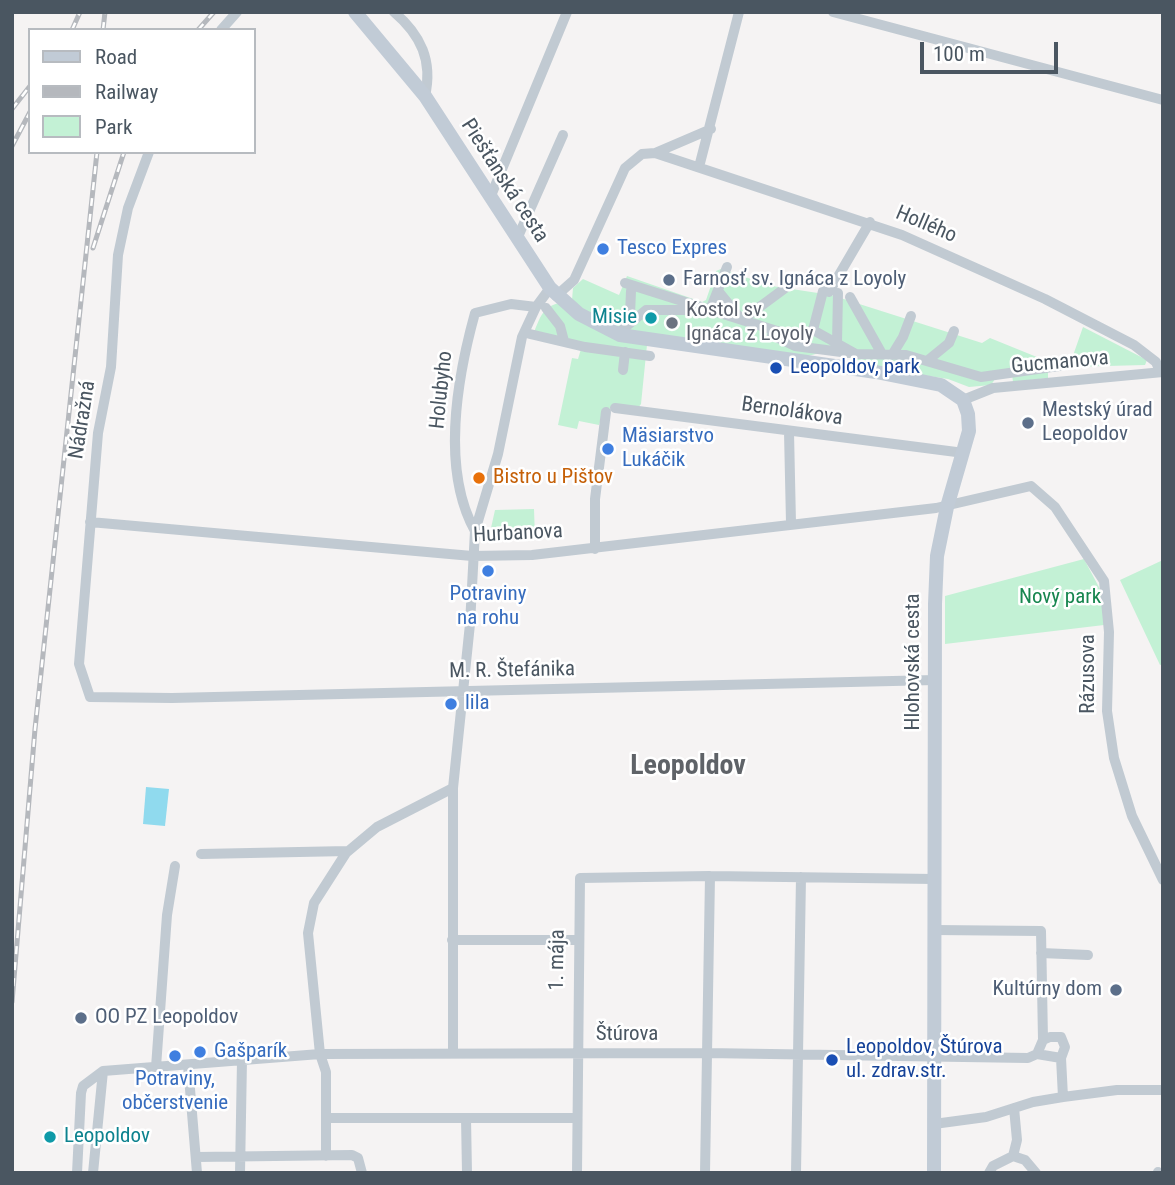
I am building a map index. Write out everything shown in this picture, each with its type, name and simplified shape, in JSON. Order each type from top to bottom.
[{"type":"street","points":[[223,28],[237,12]]},
{"type":"street","name":"Piešťanská cesta","points":[[355,12],[425,96],[553,292],[579,314],[620,335],[876,372],[941,385],[963,400]]},
{"type":"street","points":[[394,12],[415,33],[425,53],[429,68],[425,96]]},
{"type":"street","points":[[490,198],[567,12]]},
{"type":"street","points":[[699,167],[711,129],[739,12]]},
{"type":"street","points":[[833,12],[1163,100]]},
{"type":"street","points":[[453,1053],[453,788],[472,556],[475,531],[498,454],[513,370],[541,307],[553,292],[574,280],[625,168],[642,155],[655,153],[711,129]]},
{"type":"street","points":[[517,239],[563,135]]},
{"type":"street","name":"Hollého","points":[[655,153],[870,222],[1000,278],[1134,345],[1156,362],[1161,372]]},
{"type":"street","name":"Nádražná","points":[[90,697],[79,664],[98,433],[111,366],[118,255],[128,208],[148,154]]},
{"type":"street","points":[[795,346],[813,330],[830,292],[870,222]]},
{"type":"street","points":[[710,310],[727,267]]},
{"type":"street","points":[[646,310],[625,283],[742,320],[795,346],[927,361],[981,376],[1059,366]]},
{"type":"street","points":[[742,320],[788,286]]},
{"type":"street","points":[[718,290],[742,320]]},
{"type":"street","points":[[631,291],[631,315],[622,330],[646,310],[710,310]]},
{"type":"street","points":[[821,349],[834,342],[838,329],[830,292]]},
{"type":"street","points":[[850,297],[887,355]]},
{"type":"street","name":"Holubyho","points":[[475,531],[462,508],[455,424],[461,364],[475,313],[510,304],[541,307]]},
{"type":"street","points":[[541,307],[560,326],[564,341]]},
{"type":"street","points":[[887,355],[903,337],[911,316]]},
{"type":"street","points":[[813,330],[856,354]]},
{"type":"street","points":[[927,361],[949,343],[954,331]]},
{"type":"street","points":[[530,334],[585,347],[650,356]]},
{"type":"street","points":[[618,339],[623,370]]},
{"type":"street","name":"Gucmanova","points":[[963,400],[993,388],[1161,372]]},
{"type":"street","name":"Hlohovská cesta","points":[[934,1173],[937,556],[947,507],[969,431],[968,414],[963,400]]},
{"type":"street","name":"Bernolákova","points":[[595,548],[595,499],[611,410],[964,453]]},
{"type":"street","points":[[789,432],[791,523]]},
{"type":"street","name":"Rázusova","points":[[947,507],[1031,485],[1055,508],[1104,581],[1109,632],[1107,711],[1114,758],[1132,816],[1163,880]]},
{"type":"street","name":"Hurbanova","points":[[90,522],[472,556],[532,555],[947,507]]},
{"type":"street","name":"M. R. Štefánika","points":[[90,697],[935,680]]},
{"type":"street","points":[[326,1156],[326,1072],[320,1054],[308,933],[314,903],[348,851],[387,819],[453,788]]},
{"type":"street","points":[[201,854],[348,851]]},
{"type":"street","points":[[156,1066],[167,915],[175,866]]},
{"type":"street","points":[[705,1173],[710,876]]},
{"type":"street","name":"1. mája","points":[[577,1173],[577,940],[580,878],[710,876],[934,880]]},
{"type":"street","points":[[796,1173],[801,877]]},
{"type":"street","points":[[935,930],[1041,931],[1042,1040],[1037,1054]]},
{"type":"street","points":[[452,940],[577,940]]},
{"type":"street","points":[[1041,953],[1088,955]]},
{"type":"street","points":[[1042,1040],[1061,1037],[1065,1047],[1061,1058],[1063,1097]]},
{"type":"street","name":"Štúrova","points":[[103,1070],[188,1066],[320,1054],[706,1053],[934,1057]]},
{"type":"street","points":[[934,1057],[1028,1058],[1037,1054],[1061,1058]]},
{"type":"street","points":[[240,1173],[242,1060]]},
{"type":"street","points":[[188,1066],[198,1173]]},
{"type":"street","points":[[78,1173],[81,1093],[83,1086],[103,1070]]},
{"type":"street","points":[[93,1173],[103,1070]]},
{"type":"street","points":[[934,1124],[986,1118],[1014,1108],[1063,1097],[1117,1090],[1163,1090]]},
{"type":"street","points":[[1013,1156],[1017,1140],[1014,1108]]},
{"type":"street","points":[[326,1118],[577,1118]]},
{"type":"street","points":[[466,1118],[467,1173]]},
{"type":"street","points":[[989,1173],[993,1166],[1013,1156],[1025,1160],[1036,1173]]},
{"type":"street","points":[[197,1157],[358,1158],[362,1173]]},
{"type":"green space","points":[[721,269],[772,286],[831,295],[982,343],[990,338],[1059,366],[1048,368],[1048,378],[1013,382],[1012,374],[997,376],[991,385],[969,387],[948,379],[877,368],[852,358],[819,353],[805,357],[648,335],[641,404],[638,408],[613,407],[605,413],[599,425],[579,421],[577,429],[558,425],[572,358],[578,359],[581,349],[532,338],[538,321],[549,307],[572,300],[573,288],[583,279],[619,295],[627,276],[702,302],[706,300],[716,271]]},
{"type":"green space","points":[[1083,327],[1147,360],[1145,365],[1069,367]]},
{"type":"green space","points":[[534,509],[535,538],[489,537],[495,510]]},
{"type":"green space","name":"Nový park","points":[[1084,559],[1101,591],[1104,625],[945,644],[945,596]]},
{"type":"green space","points":[[1163,560],[1163,664],[1160,665],[1120,580]]},
{"type":"water","points":[[146,787],[169,789],[165,826],[143,824]]},
{"type":"railway","points":[[73,28],[80,12]]},
{"type":"railway","points":[[103,28],[105,12]]},
{"type":"railway","points":[[200,28],[214,12]]},
{"type":"railway","points":[[12,109],[28,89]]},
{"type":"railway","points":[[12,146],[28,116]]},
{"type":"railway","points":[[12,1002],[35,729],[97,154]]},
{"type":"railway","points":[[93,248],[123,154]]},
{"type":"place","name":"Tesco Expres","points":[[603,249]]},
{"type":"place","name":"Farnosť sv. Ignáca z Loyoly","points":[[669,280]]},
{"type":"place","name":"Misie","points":[[651,318]]},
{"type":"place","name":"Kostol sv. Ignáca z Loyoly","points":[[672,323]]},
{"type":"place","name":"Leopoldov, park","points":[[776,368]]},
{"type":"place","name":"Mestský úrad Leopoldov","points":[[1028,423]]},
{"type":"place","name":"Mäsiarstvo Lukáčik","points":[[608,449]]},
{"type":"place","name":"Bistro u Pištov","points":[[479,478]]},
{"type":"place","name":"Potraviny na rohu","points":[[488,571]]},
{"type":"place","name":"lila","points":[[451,704]]},
{"type":"place","name":"Kultúrny dom","points":[[1116,990]]},
{"type":"place","name":"OO PZ Leopoldov","points":[[81,1018]]},
{"type":"place","name":"Gašparík","points":[[200,1052]]},
{"type":"place","name":"Potraviny, občerstvenie","points":[[175,1056]]},
{"type":"place","name":"Leopoldov, Štúrova ul. zdrav.str.","points":[[832,1060]]},
{"type":"place","name":"Leopoldov","points":[[50,1137]]},
{"type":"district","name":"Leopoldov","points":[[688,767]]}]
